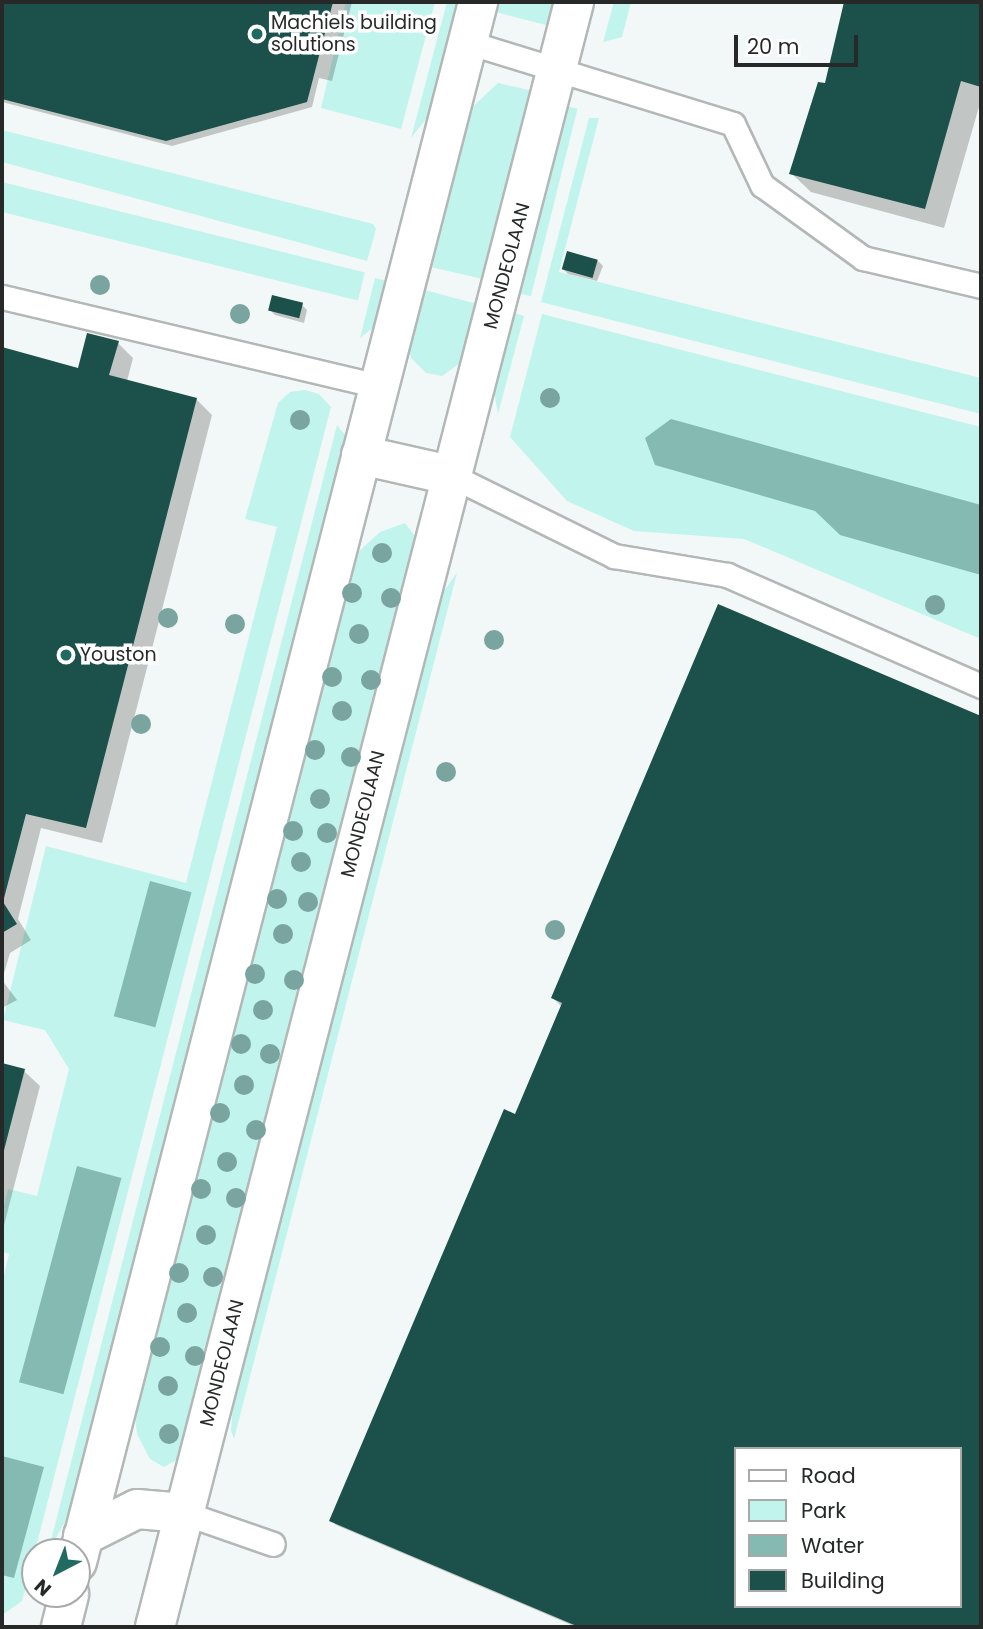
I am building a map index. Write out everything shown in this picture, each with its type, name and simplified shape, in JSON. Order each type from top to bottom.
[{"type":"street","points":[[83,1538],[478,2]]},
{"type":"street","name":"MONDEOLAAN","points":[[153,1626],[574,2]]},
{"type":"street","points":[[361,455],[450,475]]},
{"type":"street","points":[[91,1541],[137,1509],[184,1513]]},
{"type":"street","points":[[61,1627],[66,1608]]},
{"type":"lane","points":[[467,42],[733,124],[762,185],[863,258],[981,285]]},
{"type":"lane","points":[[2,297],[379,386]]},
{"type":"lane","points":[[450,475],[614,556],[727,575],[981,686]]},
{"type":"lane","points":[[184,1513],[273,1544]]},
{"type":"green space","points":[[346,2],[435,2],[401,129],[321,108]]},
{"type":"green space","points":[[447,2],[462,2],[430,114],[411,138]]},
{"type":"green space","points":[[494,2],[556,2],[550,26],[492,11]]},
{"type":"green space","points":[[614,2],[631,2],[622,37],[603,42]]},
{"type":"green space","points":[[498,83],[533,91],[483,279],[426,266],[467,112]]},
{"type":"green space","points":[[562,105],[578,109],[531,296],[515,292]]},
{"type":"green space","points":[[589,118],[599,118],[559,272],[981,378],[981,414],[541,302]]},
{"type":"green space","points":[[2,130],[373,224],[376,229],[367,261],[2,162]]},
{"type":"green space","points":[[2,182],[365,272],[358,301],[2,212]]},
{"type":"green space","points":[[375,278],[392,282],[378,324],[360,338]]},
{"type":"green space","points":[[421,289],[481,305],[463,361],[442,376],[426,373],[411,358],[406,339]]},
{"type":"green space","points":[[508,311],[524,316],[498,414],[494,391],[495,366]]},
{"type":"green space","points":[[542,314],[981,427],[981,639],[744,539],[634,531],[567,501],[510,437]]},
{"type":"green space","points":[[305,390],[319,394],[331,407],[38,1538],[21,1538],[21,1602],[5,1613],[2,1612],[2,1284],[9,1254],[2,1252],[2,1215],[8,1189],[37,1196],[69,1069],[45,1030],[3,1020],[46,846],[186,883],[277,527],[245,519],[278,403],[290,392]]},
{"type":"green space","points":[[337,425],[349,440],[74,1506],[56,1538],[52,1538]]},
{"type":"green space","points":[[405,523],[417,539],[182,1457],[164,1467],[150,1459],[137,1434],[134,1404],[340,593],[356,554],[380,532]]},
{"type":"green space","points":[[457,573],[234,1439],[231,1430],[236,1369],[427,627],[441,595]]},
{"type":"water","points":[[671,419],[981,505],[981,575],[840,535],[815,511],[655,465],[645,438]]},
{"type":"water","points":[[150,881],[192,892],[155,1027],[114,1016]]},
{"type":"water","points":[[77,1166],[121,1178],[63,1394],[19,1382]]},
{"type":"water","points":[[2,1456],[44,1467],[25,1538],[21,1538],[21,1552],[14,1578],[2,1575]]},
{"type":"building","points":[[2,2],[333,2],[307,102],[166,141],[2,99]]},
{"type":"building","points":[[844,2],[981,2],[981,87],[961,81],[925,209],[789,174],[818,82],[825,83]]},
{"type":"building","points":[[567,251],[598,260],[593,278],[562,269]]},
{"type":"building","points":[[272,295],[303,303],[299,318],[268,311]]},
{"type":"building","name":"Youston","points":[[87,333],[119,341],[109,375],[197,398],[86,828],[26,814],[3,902],[17,924],[2,933],[2,347],[78,368]]},
{"type":"building","points":[[718,604],[981,716],[981,1627],[579,1627],[329,1521],[504,1109],[515,1114],[562,1003],[551,998]]},
{"type":"building","points":[[2,1063],[25,1069],[3,1154],[2,1154]]},
{"type":"place","name":"Machiels building solutions","points":[[257,34]]},
{"type":"place","name":"Youston","points":[[66,655]]}]
